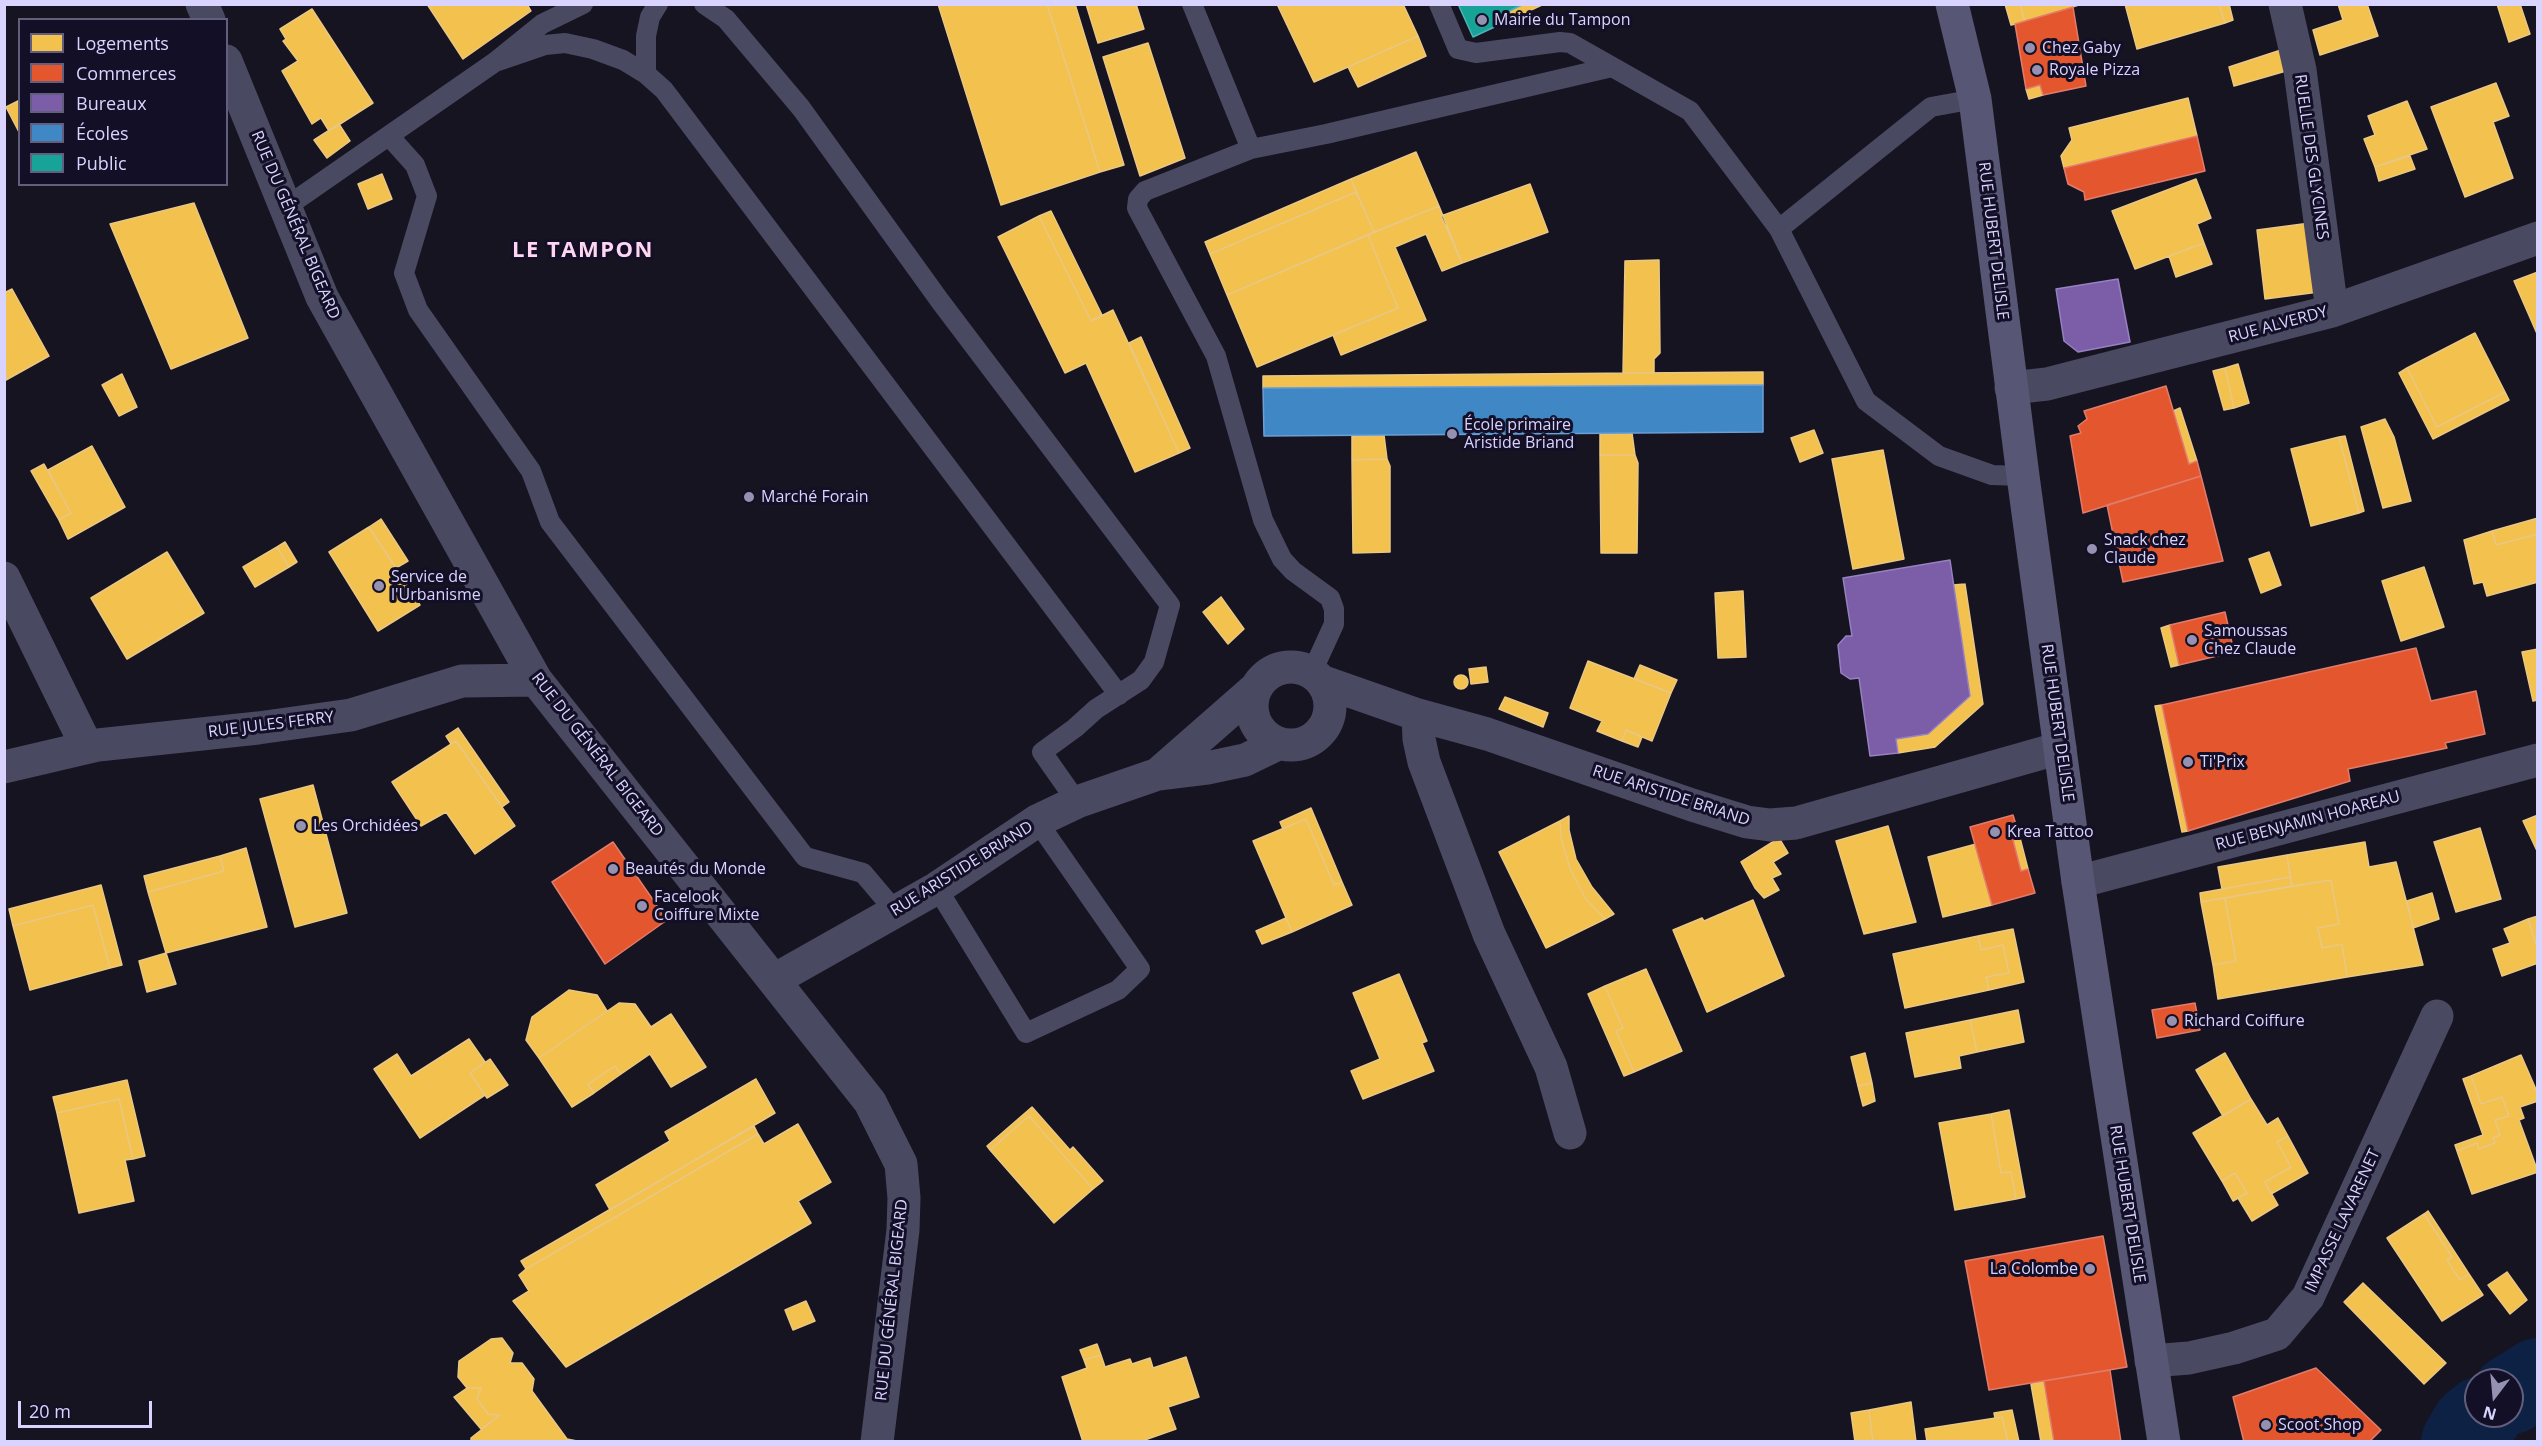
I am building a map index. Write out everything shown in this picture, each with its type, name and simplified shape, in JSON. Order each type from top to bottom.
[{"type":"main road","name":"RUE HUBERT DELISLE","points":[[1952,4],[1975,99],[2011,388],[2078,882],[2164,1442]]},
{"type":"street","points":[[202,4],[208,18]]},
{"type":"street","name":"RUELLE DES GLYCINES","points":[[2285,4],[2300,70],[2332,311]]},
{"type":"street","name":"RUE DU GÉNÉRAL BIGEARD","points":[[228,66],[322,297],[536,680],[870,1102],[901,1164],[904,1198],[903,1230],[877,1442]]},
{"type":"street","name":"RUE ALVERDY","points":[[2011,388],[2047,384],[2332,311],[2538,238]]},
{"type":"street","points":[[4,578],[87,747]]},
{"type":"street","name":"RUE ARISTIDE BRIAND","points":[[1158,774],[1255,689],[1263,679],[1273,671],[1286,667],[1299,668],[1418,715],[1487,734],[1692,805],[1747,822],[1770,825],[1796,823],[2060,748]]},
{"type":"street","name":"RUE ARISTIDE BRIAND","points":[[774,980],[937,888],[1037,821],[1077,802],[1158,774],[1207,768],[1245,760],[1278,744],[1291,746],[1315,738],[1330,717],[1331,704],[1328,692],[1316,676]]},
{"type":"street","name":"RUE JULES FERRY","points":[[4,767],[87,747],[351,715],[462,681],[536,680]]},
{"type":"street","points":[[1255,689],[1252,702],[1253,716],[1267,737],[1278,744]]},
{"type":"street","points":[[1418,715],[1424,762],[1489,934],[1551,1067],[1570,1133]]},
{"type":"street","name":"RUE BENJAMIN HOAREAU","points":[[2078,882],[2538,760]]},
{"type":"street","name":"IMPASSE LAVARENET","points":[[2151,1362],[2188,1358],[2234,1348],[2277,1334],[2308,1297],[2437,1016]]},
{"type":"lane","points":[[286,207],[495,62],[542,24],[583,4]]},
{"type":"lane","points":[[646,74],[646,36],[650,17],[658,4]]},
{"type":"lane","points":[[704,4],[726,19],[801,108],[936,296],[1170,605],[1154,662],[1141,680],[1096,709],[1042,752],[1077,802]]},
{"type":"lane","points":[[1192,4],[1251,149]]},
{"type":"lane","points":[[1439,4],[1458,49],[1476,53],[1560,42],[1569,43],[1690,111],[1779,230],[1866,401],[1939,456],[1992,475],[2023,476]]},
{"type":"lane","points":[[495,62],[545,45],[565,43],[593,49],[623,60],[646,74],[672,99],[1119,695]]},
{"type":"lane","points":[[1316,676],[1334,624],[1335,609],[1330,598],[1293,571],[1282,559],[1263,520],[1216,356],[1137,208],[1138,199],[1145,191],[1251,149],[1612,68]]},
{"type":"lane","points":[[1779,230],[1931,107],[1975,99]]},
{"type":"lane","points":[[389,136],[415,165],[427,196],[404,273],[418,310],[531,471],[550,522],[806,857],[863,873],[896,912]]},
{"type":"lane","points":[[937,888],[1026,1033],[1118,990],[1140,969],[1037,821]]},
{"type":"building: Logements","points":[[427,4],[527,4],[531,11],[463,59]]},
{"type":"building: Logements","points":[[938,4],[1047,4],[1100,172],[1001,205]]},
{"type":"building: Logements","points":[[1047,4],[1075,4],[1124,165],[1100,172]]},
{"type":"building: Logements","points":[[1086,4],[1136,4],[1144,29],[1098,43]]},
{"type":"building: Logements","points":[[1277,4],[1403,4],[1418,36],[1314,82]]},
{"type":"building: Logements","points":[[1524,4],[1544,4],[1501,24],[1497,17]]},
{"type":"building: Logements","points":[[2005,4],[2020,4],[2025,22],[2011,25]]},
{"type":"building: Logements","points":[[2020,4],[2082,4],[2025,22]]},
{"type":"building: Logements","points":[[2125,4],[2219,4],[2225,23],[2137,49]]},
{"type":"building: Logements","points":[[2219,4],[2229,4],[2233,20],[2225,23]]},
{"type":"building: Logements","points":[[2338,4],[2367,4],[2378,36],[2320,55],[2313,30],[2343,20]]},
{"type":"building: Logements","points":[[2497,4],[2520,4],[2530,34],[2509,42]]},
{"type":"building: Logements","points":[[312,9],[373,103],[329,131],[321,118],[312,124],[282,71],[298,61],[283,41],[286,39],[280,29]]},
{"type":"building: Logements","points":[[1418,36],[1426,56],[1358,87],[1348,67]]},
{"type":"building: Logements","points":[[1148,43],[1185,158],[1140,176],[1103,57]]},
{"type":"building: Logements","points":[[2287,48],[2293,69],[2234,86],[2229,67]]},
{"type":"building: Logements","points":[[2496,83],[2509,116],[2493,122],[2513,178],[2465,197],[2431,107]]},
{"type":"building: Logements","points":[[2040,85],[2043,95],[2029,99],[2026,89]]},
{"type":"building: Logements","points":[[2188,98],[2197,136],[2064,168],[2061,156],[2072,140],[2069,128]]},
{"type":"building: Logements","points":[[18,101],[18,130],[6,107]]},
{"type":"building: Logements","points":[[2407,101],[2427,149],[2375,167],[2364,139],[2375,135],[2368,116]]},
{"type":"building: Logements","points":[[339,124],[350,141],[327,158],[314,140]]},
{"type":"building: Logements","points":[[1416,152],[1439,206],[1374,232],[1351,179]]},
{"type":"building: Logements","points":[[2410,156],[2415,169],[2379,181],[2375,167]]},
{"type":"building: Logements","points":[[382,174],[392,199],[368,209],[358,184]]},
{"type":"building: Logements","points":[[1351,179],[1356,192],[1210,254],[1205,242]]},
{"type":"building: Logements","points":[[2196,179],[2211,218],[2197,224],[2204,243],[2135,269],[2112,211]]},
{"type":"building: Logements","points":[[1530,184],[1548,232],[1462,263],[1441,216]]},
{"type":"building: Logements","points":[[1356,192],[1374,232],[1227,295],[1210,254]]},
{"type":"building: Logements","points":[[194,203],[248,338],[171,369],[110,224]]},
{"type":"building: Logements","points":[[1439,206],[1462,263],[1442,271],[1426,234],[1395,247],[1426,320],[1341,355],[1333,335],[1398,308],[1368,235]]},
{"type":"building: Logements","points":[[1051,211],[1102,315],[1091,321],[1039,216]]},
{"type":"building: Logements","points":[[1039,216],[1091,321],[1113,310],[1179,453],[1135,472],[1086,363],[1065,373],[998,237]]},
{"type":"building: Logements","points":[[2310,223],[2319,292],[2265,299],[2257,230]]},
{"type":"building: Logements","points":[[1368,235],[1398,308],[1257,367],[1227,295]]},
{"type":"building: Logements","points":[[2204,243],[2212,264],[2176,277],[2169,256]]},
{"type":"building: Logements","points":[[1659,260],[1660,353],[1654,359],[1654,373],[1623,373],[1625,261]]},
{"type":"building: Logements","points":[[2538,272],[2538,336],[2514,281]]},
{"type":"building: Logements","points":[[12,289],[49,356],[6,380],[4,293]]},
{"type":"building: Logements","points":[[2475,333],[2505,392],[2437,427],[2407,368]]},
{"type":"building: Logements","points":[[1141,337],[1190,448],[1179,453],[1129,343]]},
{"type":"building: Logements","points":[[2238,364],[2249,403],[2234,408],[2225,368]]},
{"type":"building: Logements","points":[[2225,368],[2234,408],[2224,410],[2213,371]]},
{"type":"building: Logements","points":[[2407,368],[2437,427],[2505,392],[2509,400],[2433,439],[2399,373]]},
{"type":"building: Logements","points":[[1763,372],[1763,385],[1263,388],[1263,376]]},
{"type":"building: Logements","points":[[122,374],[137,407],[119,416],[102,385]]},
{"type":"building: Logements","points":[[2180,408],[2197,461],[2189,464],[2173,411]]},
{"type":"building: Logements","points":[[2385,419],[2394,437],[2411,501],[2383,508],[2361,427]]},
{"type":"building: Logements","points":[[1814,430],[1823,453],[1800,462],[1791,438]]},
{"type":"building: Logements","points":[[1632,433],[1635,455],[1600,455],[1600,434]]},
{"type":"building: Logements","points":[[1384,435],[1387,459],[1352,460],[1352,436]]},
{"type":"building: Logements","points":[[2345,436],[2364,511],[2359,513],[2339,437]]},
{"type":"building: Logements","points":[[2339,437],[2359,513],[2311,526],[2291,449]]},
{"type":"building: Logements","points":[[92,446],[125,507],[68,539],[59,520],[71,513],[48,470]]},
{"type":"building: Logements","points":[[1883,450],[1904,559],[1853,569],[1832,459]]},
{"type":"building: Logements","points":[[1600,455],[1635,455],[1638,463],[1637,553],[1601,553]]},
{"type":"building: Logements","points":[[1387,459],[1390,466],[1390,552],[1353,553],[1352,460]]},
{"type":"building: Logements","points":[[44,464],[71,513],[59,520],[31,471]]},
{"type":"building: Logements","points":[[2538,518],[2538,534],[2496,545],[2492,531]]},
{"type":"building: Logements","points":[[381,519],[408,561],[396,568],[369,527]]},
{"type":"building: Logements","name":"Service de l'Urbanisme","points":[[369,527],[420,605],[378,631],[329,552]]},
{"type":"building: Logements","points":[[2492,531],[2496,545],[2538,534],[2538,582],[2487,596],[2483,582],[2474,584],[2464,540]]},
{"type":"building: Logements","points":[[285,542],[297,562],[289,567],[277,547]]},
{"type":"building: Logements","points":[[277,547],[289,567],[255,587],[243,567]]},
{"type":"building: Logements","points":[[167,552],[204,613],[127,659],[91,598]]},
{"type":"building: Logements","points":[[2269,552],[2281,585],[2261,593],[2249,559]]},
{"type":"building: Logements","points":[[2424,567],[2444,627],[2401,641],[2382,581]]},
{"type":"building: Logements","points":[[1965,584],[1983,704],[1935,747],[1898,753],[1896,739],[1928,734],[1970,696],[1953,585]]},
{"type":"building: Logements","points":[[1743,591],[1746,657],[1718,658],[1715,593]]},
{"type":"building: Logements","points":[[1221,597],[1244,629],[1228,644],[1203,612]]},
{"type":"building: Logements","points":[[2170,625],[2179,665],[2171,667],[2161,628]]},
{"type":"building: Logements","points":[[2538,649],[2538,700],[2533,701],[2522,652]]},
{"type":"building: Logements","points":[[1588,661],[1671,693],[1652,741],[1626,730],[1622,741],[1597,731],[1602,721],[1570,708]]},
{"type":"building: Logements","points":[[1640,665],[1677,680],[1671,693],[1634,679]]},
{"type":"building: Logements","points":[[1486,667],[1488,682],[1471,684],[1469,669]]},
{"type":"building: Logements","points":[[1458,675],[1464,675],[1468,682],[1464,689],[1458,689],[1454,685],[1454,679]]},
{"type":"building: Logements","points":[[1505,697],[1548,713],[1543,727],[1499,709]]},
{"type":"building: Logements","points":[[2162,705],[2188,831],[2182,832],[2155,706]]},
{"type":"building: Logements","points":[[458,728],[509,802],[502,807],[456,741],[451,744],[446,736]]},
{"type":"building: Logements","points":[[1626,730],[1642,737],[1638,747],[1622,741]]},
{"type":"building: Logements","points":[[456,741],[515,826],[475,854],[446,812],[421,826],[392,782]]},
{"type":"building: Logements","points":[[313,785],[347,913],[295,927],[260,799]]},
{"type":"building: Logements","points":[[1311,808],[1342,882],[1334,885],[1306,819],[1283,829],[1280,822]]},
{"type":"building: Logements","points":[[2538,815],[2538,853],[2523,821]]},
{"type":"building: Logements","points":[[1569,816],[1569,830],[1576,859],[1592,887],[1614,914],[1605,919],[1586,899],[1571,871],[1561,839],[1560,821]]},
{"type":"building: Logements","points":[[1306,819],[1334,885],[1342,882],[1352,905],[1292,932],[1253,841]]},
{"type":"building: Logements","points":[[1560,821],[1561,839],[1571,871],[1586,899],[1605,919],[1546,948],[1499,852]]},
{"type":"building: Logements","points":[[1888,826],[1916,922],[1864,934],[1836,841]]},
{"type":"building: Logements","points":[[2480,828],[2501,899],[2456,912],[2434,842]]},
{"type":"building: Logements","points":[[1779,838],[1788,853],[1773,862],[1781,874],[1772,878],[1779,890],[1764,898],[1755,888],[1741,862]]},
{"type":"building: Logements","points":[[2020,838],[2028,869],[2021,871],[2013,840]]},
{"type":"building: Logements","points":[[2365,842],[2369,867],[2396,862],[2423,965],[2347,977],[2342,944],[2322,948],[2318,928],[2339,924],[2331,880],[2292,886],[2287,855]]},
{"type":"building: Logements","points":[[1976,844],[1992,905],[1943,917],[1928,857]]},
{"type":"building: Logements","points":[[246,848],[267,927],[166,953],[148,892],[224,871],[220,856]]},
{"type":"building: Logements","points":[[2287,855],[2290,877],[2222,889],[2218,867]]},
{"type":"building: Logements","points":[[220,856],[224,871],[148,892],[144,876]]},
{"type":"building: Logements","points":[[2290,877],[2292,886],[2201,902],[2200,893]]},
{"type":"building: Logements","points":[[2331,880],[2339,924],[2318,928],[2322,948],[2342,944],[2347,977],[2218,999],[2213,965],[2236,961],[2225,898]]},
{"type":"building: Logements","points":[[101,885],[122,965],[110,968],[93,905],[13,926],[9,909]]},
{"type":"building: Logements","points":[[2432,893],[2439,919],[2413,928],[2407,901]]},
{"type":"building: Logements","points":[[2225,898],[2236,961],[2213,965],[2201,902]]},
{"type":"building: Logements","points":[[1753,900],[1784,976],[1707,1012],[1673,930],[1702,918],[1704,921]]},
{"type":"building: Logements","points":[[93,905],[110,968],[30,990],[13,926]]},
{"type":"building: Logements","points":[[2538,916],[2538,950],[2528,919]]},
{"type":"building: Logements","points":[[1286,918],[1292,932],[1262,944],[1256,931]]},
{"type":"building: Logements","points":[[2528,919],[2538,950],[2538,963],[2502,976],[2493,949],[2510,943],[2504,929]]},
{"type":"building: Logements","points":[[2013,929],[2024,982],[1989,990],[1986,977],[2009,973],[2003,945],[1981,950],[1978,936]]},
{"type":"building: Logements","points":[[1978,936],[1981,950],[2003,945],[2009,973],[1986,977],[1989,990],[1905,1008],[1893,954]]},
{"type":"building: Logements","points":[[166,953],[176,984],[147,992],[139,961]]},
{"type":"building: Logements","points":[[1646,969],[1682,1051],[1634,1072],[1616,1031],[1623,1028],[1605,986]]},
{"type":"building: Logements","points":[[1399,974],[1427,1041],[1422,1043],[1434,1071],[1363,1099],[1351,1071],[1380,1059],[1353,993]]},
{"type":"building: Logements","points":[[1605,986],[1623,1028],[1616,1031],[1634,1072],[1624,1076],[1588,994]]},
{"type":"building: Logements","points":[[569,990],[597,995],[607,1011],[539,1058],[526,1040],[532,1017]]},
{"type":"building: Logements","points":[[619,1003],[635,1004],[651,1027],[671,1014],[706,1067],[671,1087],[650,1054],[621,1074],[615,1066],[588,1084],[594,1093],[572,1107],[539,1058]]},
{"type":"building: Logements","points":[[2018,1010],[2024,1042],[1977,1052],[1970,1020]]},
{"type":"building: Logements","points":[[1970,1020],[1977,1052],[1959,1056],[1961,1068],[1915,1077],[1906,1033]]},
{"type":"building: Logements","points":[[469,1039],[485,1062],[470,1073],[485,1095],[420,1138],[374,1069],[397,1054],[411,1076]]},
{"type":"building: Logements","points":[[1865,1053],[1872,1083],[1858,1086],[1851,1057]]},
{"type":"building: Logements","points":[[2225,1053],[2251,1099],[2223,1116],[2196,1070]]},
{"type":"building: Logements","points":[[2521,1055],[2538,1094],[2538,1101],[2520,1107],[2524,1118],[2519,1120],[2538,1172],[2472,1194],[2457,1151],[2477,1143],[2479,1149],[2495,1143],[2493,1138],[2500,1135],[2495,1120],[2509,1116],[2502,1097],[2481,1104],[2471,1076]]},
{"type":"building: Logements","points":[[490,1059],[508,1085],[487,1098],[470,1073]]},
{"type":"building: Logements","points":[[615,1066],[621,1074],[594,1093],[588,1084]]},
{"type":"building: Logements","points":[[2471,1076],[2481,1104],[2502,1097],[2509,1116],[2495,1120],[2500,1135],[2493,1138],[2495,1143],[2479,1149],[2477,1143],[2457,1151],[2455,1145],[2483,1135],[2463,1079]]},
{"type":"building: Logements","points":[[756,1079],[775,1113],[610,1210],[596,1185],[670,1141],[665,1132]]},
{"type":"building: Logements","points":[[127,1080],[145,1156],[133,1159],[119,1099],[57,1113],[53,1097]]},
{"type":"building: Logements","points":[[1872,1083],[1875,1101],[1863,1106],[1858,1086]]},
{"type":"building: Logements","points":[[119,1099],[133,1159],[125,1160],[134,1201],[79,1213],[57,1113]]},
{"type":"building: Logements","points":[[2251,1099],[2267,1125],[2278,1118],[2288,1136],[2277,1142],[2291,1167],[2265,1182],[2278,1205],[2252,1221],[2238,1198],[2247,1193],[2235,1173],[2222,1181],[2193,1133]]},
{"type":"building: Logements","points":[[1032,1107],[1070,1150],[1073,1147],[1103,1181],[1093,1189],[1029,1116],[990,1150],[987,1146]]},
{"type":"building: Logements","points":[[2009,1110],[2025,1197],[2016,1199],[2011,1172],[2001,1173],[1991,1114]]},
{"type":"building: Logements","points":[[1991,1114],[2001,1173],[2011,1172],[2016,1199],[1955,1210],[1939,1123]]},
{"type":"building: Logements","points":[[1029,1116],[1093,1189],[1054,1223],[990,1150]]},
{"type":"building: Logements","points":[[798,1124],[831,1182],[798,1201],[811,1223],[566,1367],[513,1301],[529,1291],[519,1275],[758,1134],[764,1144]]},
{"type":"building: Logements","points":[[754,1126],[758,1134],[526,1269],[521,1261]]},
{"type":"building: Logements","points":[[2288,1136],[2308,1173],[2271,1194],[2265,1182],[2291,1167],[2277,1142]]},
{"type":"building: Logements","points":[[2235,1173],[2247,1193],[2233,1201],[2222,1181]]},
{"type":"building: Logements","points":[[2428,1211],[2469,1274],[2460,1280],[2447,1260],[2452,1257],[2424,1214]]},
{"type":"building: Logements","points":[[2424,1214],[2452,1257],[2447,1260],[2460,1280],[2469,1274],[2483,1295],[2442,1321],[2387,1238]]},
{"type":"building: Logements","points":[[2507,1272],[2527,1300],[2510,1314],[2488,1285]]},
{"type":"building: Logements","points":[[2363,1283],[2446,1363],[2424,1384],[2344,1302]]},
{"type":"building: Logements","points":[[806,1301],[815,1321],[793,1330],[785,1310]]},
{"type":"building: Logements","points":[[502,1338],[513,1353],[510,1363],[522,1363],[534,1379],[532,1391],[567,1439],[582,1442],[471,1442],[471,1438],[500,1415],[488,1414],[477,1399],[481,1388],[467,1388],[458,1377],[459,1361],[491,1339]]},
{"type":"building: Logements","points":[[1097,1344],[1101,1355],[1084,1360],[1080,1350]]},
{"type":"building: Logements","points":[[1101,1355],[1105,1367],[1130,1359],[1132,1364],[1150,1358],[1153,1368],[1186,1357],[1199,1397],[1168,1407],[1176,1429],[1139,1442],[1083,1442],[1062,1377],[1087,1368],[1084,1360]]},
{"type":"building: Logements","points":[[2044,1381],[2054,1442],[2041,1442],[2031,1384]]},
{"type":"building: Logements","points":[[467,1388],[481,1388],[477,1399],[488,1414],[500,1415],[481,1429],[454,1397]]},
{"type":"building: Logements","points":[[1911,1402],[1916,1442],[1873,1442],[1869,1410]]},
{"type":"building: Logements","points":[[1869,1410],[1873,1442],[1855,1442],[1851,1413]]},
{"type":"building: Logements","points":[[2012,1410],[2019,1442],[2008,1442],[2002,1417],[1995,1418],[1994,1413]]},
{"type":"building: Logements","points":[[2002,1417],[2008,1442],[1927,1442],[1925,1429]]},
{"type":"building: Commerces","points":[[2073,7],[2086,86],[2043,95],[2040,85],[2026,89],[2015,24]]},
{"type":"building: Commerces","points":[[2197,136],[2205,171],[2085,200],[2084,192],[2068,184],[2064,168]]},
{"type":"building: Commerces","points":[[2166,386],[2189,464],[2197,461],[2201,476],[2083,513],[2070,436],[2081,433],[2078,426],[2087,419],[2084,411]]},
{"type":"building: Commerces","points":[[2201,476],[2223,561],[2123,582],[2107,505]]},
{"type":"building: Commerces","points":[[2225,612],[2234,652],[2179,665],[2170,625]]},
{"type":"building: Commerces","points":[[2416,648],[2431,701],[2476,691],[2485,734],[2445,743],[2447,748],[2348,769],[2350,781],[2188,831],[2162,705]]},
{"type":"building: Commerces","points":[[2013,815],[2020,838],[2013,840],[2021,871],[2028,869],[2035,893],[1992,905],[1970,827]]},
{"type":"building: Commerces","points":[[613,842],[667,920],[605,964],[552,882]]},
{"type":"building: Commerces","points":[[2195,1003],[2200,1030],[2157,1038],[2152,1010]]},
{"type":"building: Commerces","points":[[2103,1236],[2127,1367],[1989,1390],[1965,1261]]},
{"type":"building: Commerces","points":[[2316,1368],[2381,1430],[2369,1442],[2244,1442],[2233,1397]]},
{"type":"building: Commerces","points":[[2110,1370],[2121,1442],[2054,1442],[2044,1381]]},
{"type":"building: Bureaux","points":[[2118,279],[2130,342],[2078,352],[2064,341],[2056,289]]},
{"type":"building: Bureaux","points":[[1950,560],[1970,696],[1928,734],[1896,739],[1898,753],[1870,756],[1859,678],[1850,679],[1841,673],[1838,645],[1846,636],[1852,636],[1843,578]]},
{"type":"building: Écoles","points":[[1763,385],[1763,432],[1264,436],[1263,388]]},
{"type":"building: Public","name":"Mairie du Tampon","points":[[1458,4],[1524,4],[1497,17],[1501,24],[1473,37]]},
{"type":"waterway","points":[[2524,1387],[2538,1378]]},
{"type":"waterway","points":[[2461,1442],[2469,1428]]},
{"type":"place","name":"Mairie du Tampon","points":[[1482,20]]},
{"type":"place","name":"Chez Gaby","points":[[2030,48]]},
{"type":"place","name":"Royale Pizza","points":[[2037,70]]},
{"type":"place","name":"École primaire Aristide Briand","points":[[1452,434]]},
{"type":"place","name":"Marché Forain","points":[[749,497]]},
{"type":"place","name":"Snack chez Claude","points":[[2092,549]]},
{"type":"place","name":"Service de l'Urbanisme","points":[[379,586]]},
{"type":"place","name":"Samoussas Chez Claude","points":[[2192,640]]},
{"type":"place","name":"Ti'Prix","points":[[2188,762]]},
{"type":"place","name":"Les Orchidées","points":[[301,826]]},
{"type":"place","name":"Krea Tattoo","points":[[1995,832]]},
{"type":"place","name":"Beautés du Monde","points":[[613,869]]},
{"type":"place","name":"Facelook Coiffure Mixte","points":[[642,906]]},
{"type":"place","name":"Richard Coiffure","points":[[2172,1021]]},
{"type":"place","name":"La Colombe","points":[[2090,1269]]},
{"type":"place","name":"Scoot Shop","points":[[2266,1425]]},
{"type":"district","name":"LE TAMPON","points":[[583,251]]}]
